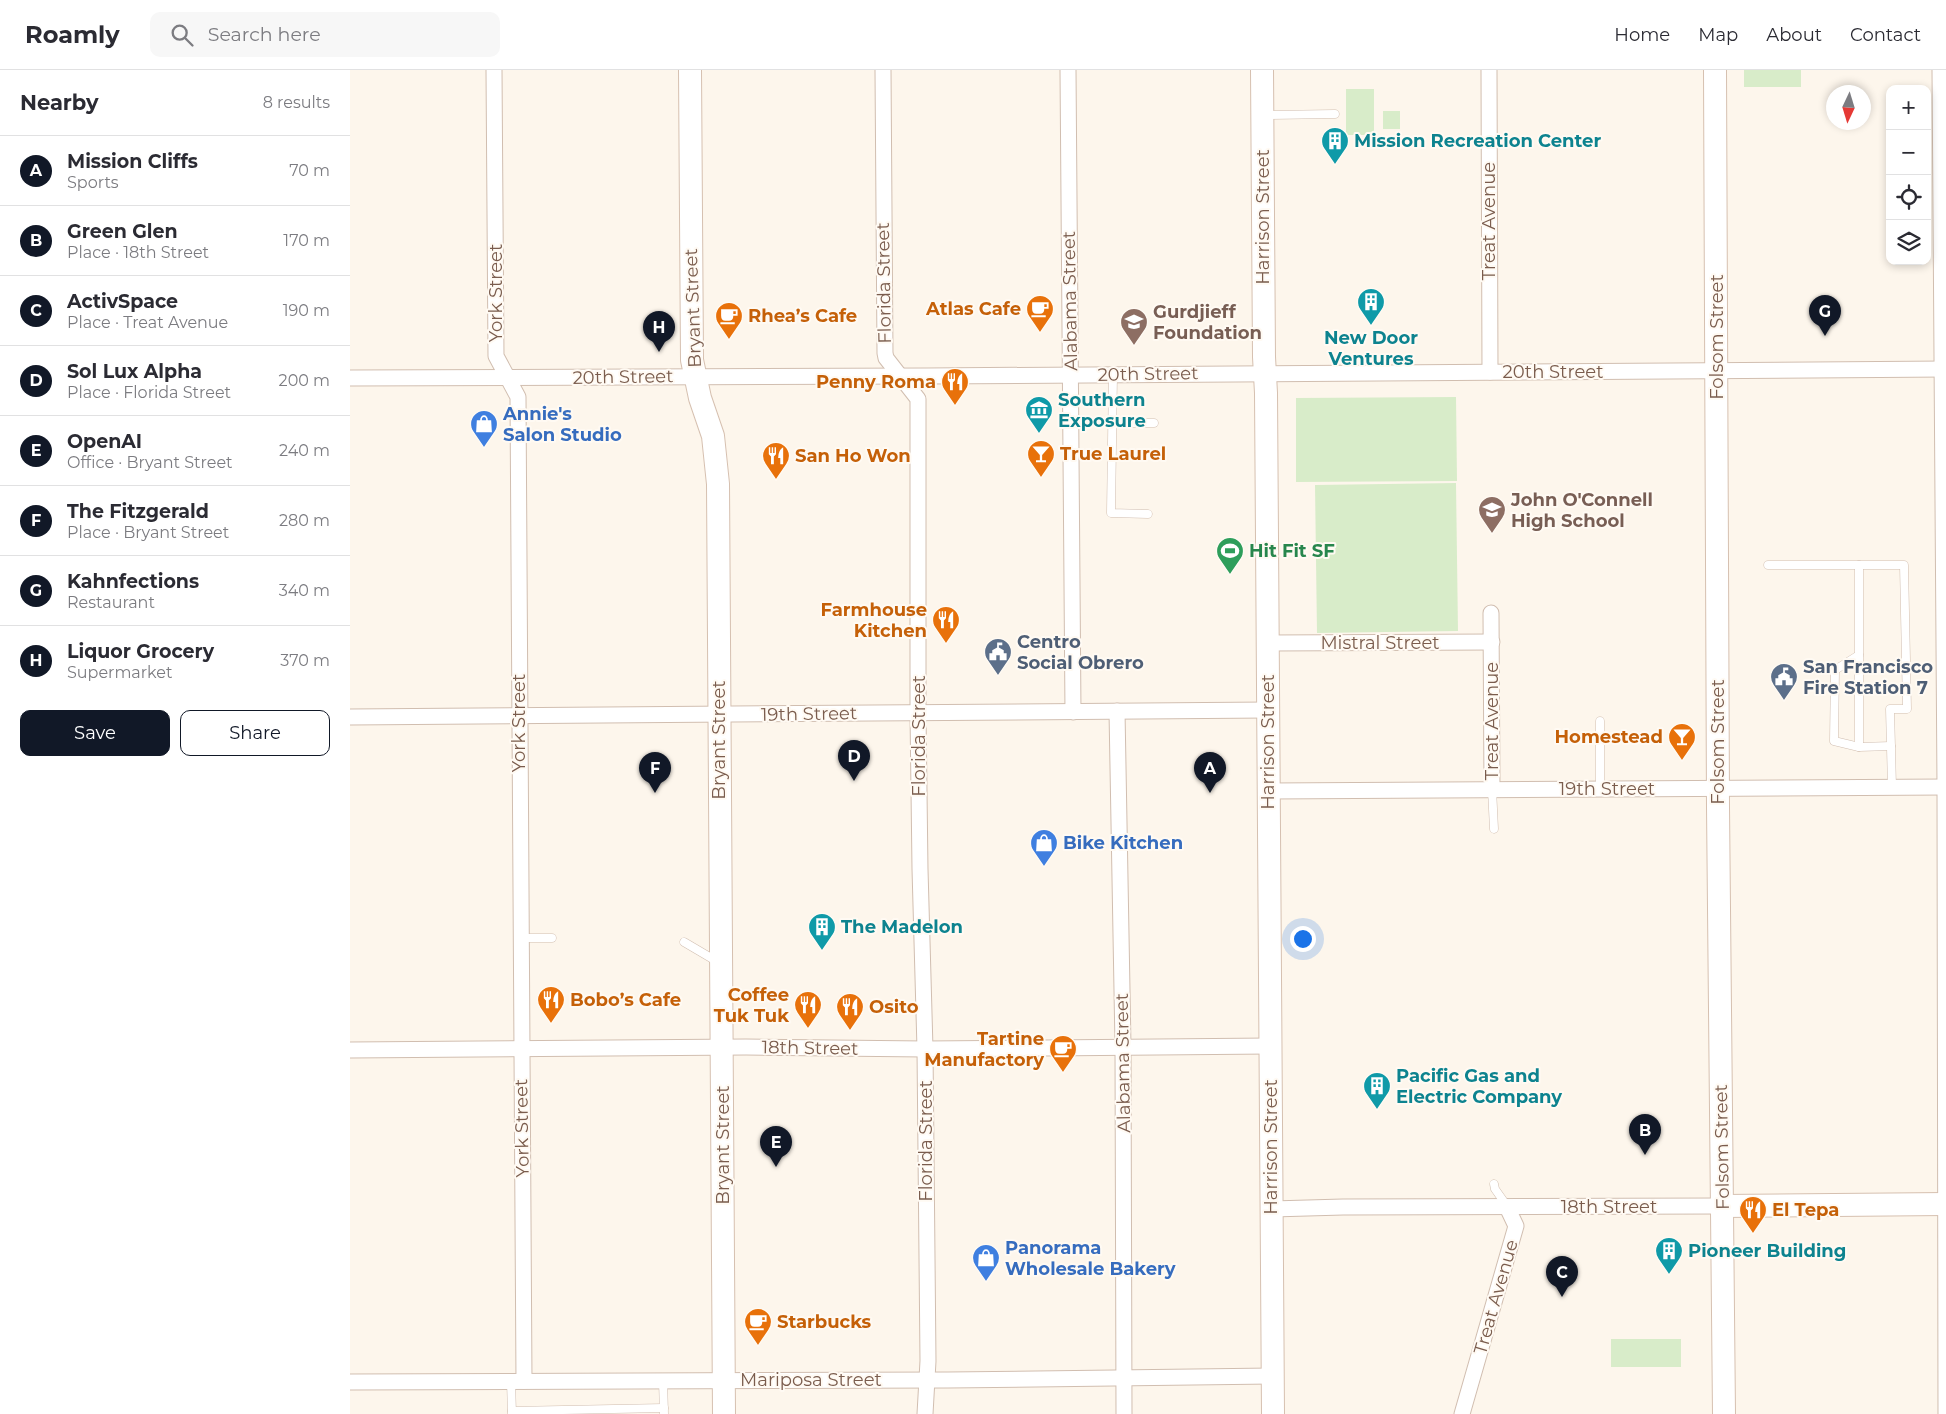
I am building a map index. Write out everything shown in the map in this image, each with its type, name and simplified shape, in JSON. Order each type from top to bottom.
[{"type":"street","name":"York Street","points":[[494,70],[496,356],[518,397],[521,1049],[518,1381]]},
{"type":"street","name":"Bryant Street","points":[[690,70],[692,360],[695,377],[713,436],[718,484],[724,1414]]},
{"type":"street","name":"Florida Street","points":[[883,70],[885,353],[886,358],[918,399],[918,713],[925,1049],[927,1380],[925,1414]]},
{"type":"street","name":"Alabama Street","points":[[1068,70],[1073,712]]},
{"type":"street","name":"Harrison Street","points":[[1262,70],[1268,643],[1272,1414]]},
{"type":"street","name":"Treat Avenue","points":[[1489,70],[1490,372]]},
{"type":"street","name":"Folsom Street","points":[[1715,70],[1718,371],[1718,788],[1724,1414]]},
{"type":"street","points":[[1940,70],[1944,369],[1946,1414]]},
{"type":"street","name":"20th Street","points":[[350,378],[1944,369]]},
{"type":"street","name":"Treat Avenue","points":[[1491,613],[1492,789]]},
{"type":"street","name":"Mistral Street","points":[[1268,643],[1492,642]]},
{"type":"street","name":"19th Street","points":[[350,717],[1268,710]]},
{"type":"street","name":"Alabama Street","points":[[1117,711],[1123,1046],[1124,1414]]},
{"type":"street","name":"19th Street","points":[[1269,791],[1945,787]]},
{"type":"street","name":"18th Street","points":[[350,1050],[1270,1046]]},
{"type":"street","name":"18th Street","points":[[1272,1209],[1946,1204]]},
{"type":"street","name":"Treat Avenue","points":[[1462,1414],[1516,1226],[1507,1207]]},
{"type":"street","name":"Mariposa Street","points":[[350,1382],[724,1379],[927,1380],[1272,1376]]},
{"type":"lane","points":[[1262,116],[1335,114]]},
{"type":"lane","points":[[1113,374],[1112,513],[1148,514]]},
{"type":"lane","points":[[1113,423],[1154,423]]},
{"type":"lane","points":[[1768,565],[1904,565],[1907,709],[1890,708],[1892,787]]},
{"type":"lane","points":[[1859,747],[1860,565]]},
{"type":"lane","points":[[1859,655],[1835,670],[1834,741],[1859,747],[1891,746]]},
{"type":"lane","points":[[1600,721],[1600,789]]},
{"type":"lane","name":"Treat Avenue","points":[[1492,789],[1494,828]]},
{"type":"lane","points":[[520,938],[552,938]]},
{"type":"lane","points":[[684,942],[721,965]]},
{"type":"lane","name":"Treat Avenue","points":[[1494,1184],[1507,1207]]},
{"type":"lane","points":[[518,1381],[512,1412],[664,1411],[663,1380]]},
{"type":"green space","points":[[1744,70],[1801,70],[1801,87],[1744,87]]},
{"type":"green space","points":[[1346,89],[1374,89],[1374,135],[1346,135]]},
{"type":"green space","points":[[1383,111],[1400,111],[1400,129],[1383,129]]},
{"type":"green space","points":[[1456,397],[1457,481],[1296,482],[1296,398]]},
{"type":"green space","points":[[1456,483],[1458,631],[1317,633],[1315,485]]},
{"type":"green space","points":[[1611,1339],[1681,1339],[1681,1367],[1611,1367]]},
{"type":"place","name":"Mission Recreation Center","points":[[1335,165]]},
{"type":"place","name":"New Door Ventures","points":[[1371,326]]},
{"type":"place","name":"Atlas Cafe","points":[[1040,333]]},
{"type":"place","name":"Kahnfections","points":[[1825,336]]},
{"type":"place","name":"Rhea’s Cafe","points":[[729,340]]},
{"type":"place","name":"Gurdjieff Foundation","points":[[1134,346]]},
{"type":"place","name":"Liquor Grocery","points":[[659,352]]},
{"type":"place","name":"Penny Roma","points":[[955,406]]},
{"type":"place","name":"Southern Exposure","points":[[1039,434]]},
{"type":"place","name":"Annie's Salon Studio","points":[[484,448]]},
{"type":"place","name":"True Laurel","points":[[1041,478]]},
{"type":"place","name":"San Ho Won","points":[[776,480]]},
{"type":"place","name":"John O'Connell High School","points":[[1492,534]]},
{"type":"place","name":"Hit Fit SF","points":[[1230,575]]},
{"type":"place","name":"Farmhouse Kitchen","points":[[946,644]]},
{"type":"place","name":"Centro Social Obrero","points":[[998,676]]},
{"type":"place","name":"San Francisco Fire Station 7","points":[[1784,701]]},
{"type":"place","name":"Homestead","points":[[1682,761]]},
{"type":"place","name":"Sol Lux Alpha","points":[[854,781]]},
{"type":"place","name":"The Fitzgerald","points":[[655,793]]},
{"type":"place","name":"Mission Cliffs","points":[[1210,793]]},
{"type":"place","name":"Bike Kitchen","points":[[1044,867]]},
{"type":"place","name":"The Madelon","points":[[822,951]]},
{"type":"place","name":"Bobo’s Cafe","points":[[551,1024]]},
{"type":"place","name":"Coffee Tuk Tuk","points":[[808,1029]]},
{"type":"place","name":"Osito","points":[[850,1031]]},
{"type":"place","name":"Tartine Manufactory","points":[[1063,1073]]},
{"type":"place","name":"Pacific Gas and Electric Company","points":[[1377,1110]]},
{"type":"place","name":"Green Glen","points":[[1645,1155]]},
{"type":"place","name":"OpenAI","points":[[776,1167]]},
{"type":"place","name":"El Tepa","points":[[1753,1234]]},
{"type":"place","name":"Pioneer Building","points":[[1669,1275]]},
{"type":"place","name":"Panorama Wholesale Bakery","points":[[986,1282]]},
{"type":"place","name":"ActivSpace","points":[[1562,1297]]},
{"type":"place","name":"Starbucks","points":[[758,1346]]}]
